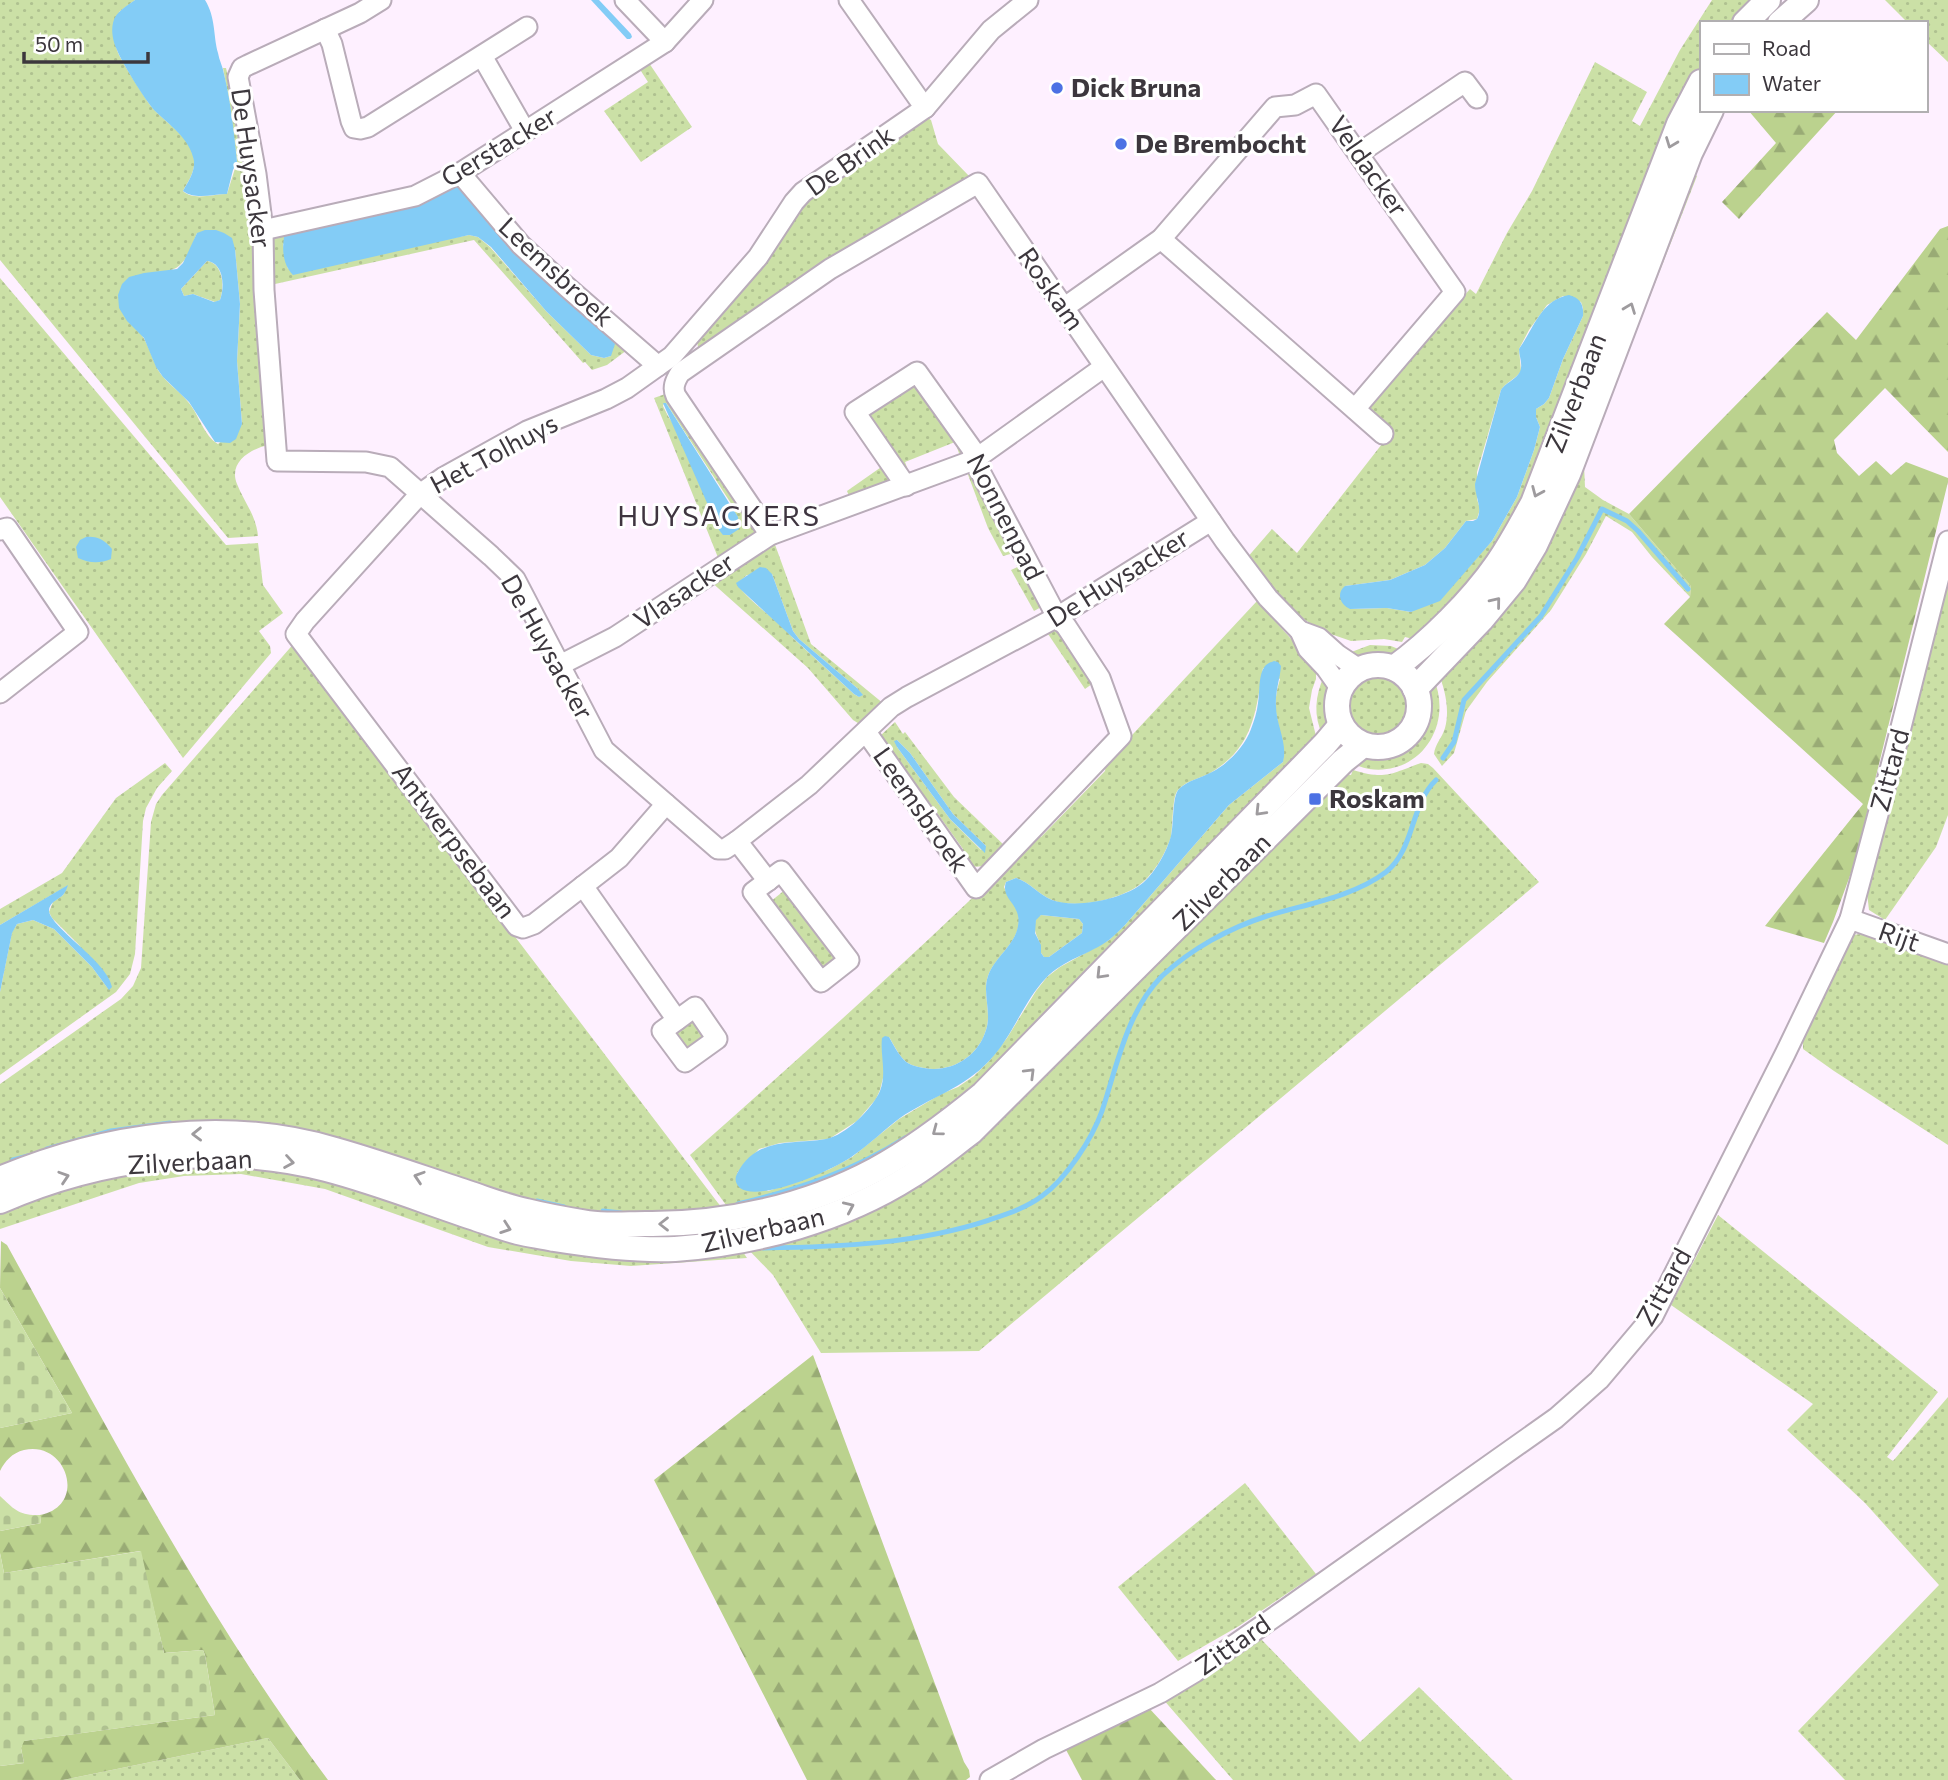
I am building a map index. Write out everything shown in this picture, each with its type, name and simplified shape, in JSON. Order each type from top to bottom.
[{"type":"main road","points":[[1747,21],[1768,0]]},
{"type":"main road","points":[[1782,21],[1806,0]]},
{"type":"main road","name":"Zilverbaan","points":[[1394,668],[1415,653],[1482,583],[1507,548],[1533,503],[1675,134],[1700,84]]},
{"type":"main road","name":"Zilverbaan","points":[[1415,689],[1481,621],[1514,580],[1535,545],[1568,474],[1690,153],[1710,112]]},
{"type":"main road","points":[[1382,665],[1394,668],[1403,673],[1415,689],[1418,712],[1415,723],[1400,741],[1389,746],[1363,745],[1341,725],[1336,709],[1340,688],[1345,680],[1359,669],[1382,665]]},
{"type":"main road","name":"Zilverbaan","points":[[0,1179],[64,1155],[123,1140],[190,1133],[236,1133],[332,1149],[524,1211],[592,1224],[673,1225],[732,1218],[764,1212],[812,1197],[874,1171],[932,1135],[983,1094],[1341,725]]},
{"type":"main road","name":"Zilverbaan","points":[[0,1201],[71,1174],[130,1162],[195,1156],[248,1157],[323,1168],[518,1232],[597,1246],[673,1249],[696,1247],[737,1241],[819,1220],[910,1177],[971,1132],[1336,768],[1363,745]]},
{"type":"street","name":"De Huysacker","points":[[382,0],[242,68],[238,77],[256,174],[263,230],[264,290],[277,461],[366,462],[390,467],[515,579],[604,750],[718,849],[725,849],[737,841],[809,785],[891,708],[907,697],[1057,617],[1211,521]]},
{"type":"street","points":[[625,0],[665,42]]},
{"type":"street","name":"Gerstacker","points":[[263,230],[415,195],[460,173],[665,42],[703,0]]},
{"type":"street","points":[[849,0],[925,108]]},
{"type":"street","name":"De Brink","points":[[658,366],[682,346],[758,257],[803,192],[925,108],[991,30],[1028,0]]},
{"type":"street","points":[[325,29],[332,44],[351,121],[354,128],[360,130],[527,27]]},
{"type":"street","points":[[482,56],[526,131]]},
{"type":"street","points":[[1359,153],[1465,82],[1478,98]]},
{"type":"street","name":"Veldacker","points":[[1065,307],[1161,239],[1276,107],[1294,105],[1316,93],[1455,292],[1355,409]]},
{"type":"street","name":"Leemsbroek","points":[[460,173],[521,245],[658,366]]},
{"type":"street","name":"Roskam","points":[[770,535],[676,396],[675,381],[680,373],[830,269],[978,183],[1211,521],[1268,597],[1300,631],[1308,649],[1340,688]]},
{"type":"street","points":[[1161,239],[1383,434]]},
{"type":"street","name":"Het Tolhuys","points":[[296,634],[420,494],[444,477],[527,431],[606,399],[658,366]]},
{"type":"street","name":"Vlasacker","points":[[560,665],[615,637],[770,535],[974,460],[1104,367]]},
{"type":"street","name":"Nonnenpad","points":[[906,486],[855,412],[917,372],[972,449],[974,460],[1057,617],[1066,626],[1100,678],[1121,736],[976,888]]},
{"type":"street","points":[[0,530],[7,528],[78,632],[0,693]]},
{"type":"street","name":"Zittard","points":[[990,1780],[1044,1749],[1160,1693],[1195,1672],[1556,1418],[1599,1380],[1653,1316],[1785,1055],[1850,919],[1948,541]]},
{"type":"street","name":"Roskam","points":[[1300,631],[1319,638],[1359,669]]},
{"type":"street","name":"Antwerpsebaan","points":[[296,634],[517,926],[523,928],[534,924],[619,858],[666,804]]},
{"type":"street","name":"Leemsbroek","points":[[866,732],[976,888]]},
{"type":"street","points":[[737,841],[768,881]]},
{"type":"street","points":[[781,871],[849,960],[821,982],[753,892],[768,881],[781,871]]},
{"type":"street","points":[[583,886],[677,1020]]},
{"type":"street","name":"Rijt","points":[[1850,919],[1948,954]]},
{"type":"green space","points":[[0,0],[135,0],[119,12],[117,50],[151,106],[191,148],[194,166],[183,191],[192,196],[227,194],[237,162],[223,68],[226,68],[250,172],[268,445],[248,453],[238,463],[235,476],[255,522],[258,536],[228,538],[0,260]],"holes":[[[197,233],[235,249],[240,304],[237,361],[242,424],[218,444],[209,436],[189,403],[161,375],[138,330],[171,270],[181,264]]]},
{"type":"green space","points":[[1712,0],[1754,0],[1738,21],[1700,21],[1700,73],[1508,538],[1413,639],[1405,637],[1402,642],[1384,639],[1351,641],[1319,630],[1281,602],[1246,559],[1272,529],[1297,553],[1389,435],[1363,411],[1470,289],[1476,294],[1532,191],[1595,62],[1647,92],[1632,121],[1640,126],[1680,50]],"holes":[[[1563,296],[1581,302],[1583,316],[1549,398],[1536,409],[1540,427],[1517,497],[1492,541],[1454,583],[1411,612],[1387,608],[1350,609],[1345,586],[1390,580],[1425,565],[1445,548],[1466,521],[1477,519],[1480,509],[1477,499],[1477,472],[1501,390],[1521,371],[1519,349],[1547,305]]]},
{"type":"green space","points":[[1885,0],[1948,0],[1948,62],[1927,42],[1927,21],[1906,21]]},
{"type":"green space","points":[[649,63],[692,127],[641,162],[604,111],[648,82],[639,68]]},
{"type":"green space","points":[[1750,112],[1836,112],[1739,219],[1722,202],[1776,143]]},
{"type":"green space","points":[[926,117],[931,120],[938,144],[970,177],[701,348],[698,347],[697,340],[802,204]]},
{"type":"green space","points":[[1688,169],[1697,176],[1584,465],[1585,487],[1629,514],[1691,586],[1690,597],[1632,532],[1606,516],[1551,610],[1487,682],[1466,711],[1454,753],[1442,766],[1434,754],[1445,728],[1447,707],[1438,672]]},
{"type":"green space","points":[[455,179],[627,350],[607,365],[592,370],[474,240],[275,284],[271,281],[269,244],[276,232]],"holes":[[[447,190],[611,356],[604,358],[591,355],[478,237],[469,235],[288,269],[283,244],[418,206]]]},
{"type":"green space","points":[[1948,226],[1948,452],[1885,388],[1834,440],[1837,453],[1859,476],[1876,461],[1891,475],[1906,462],[1948,478],[1948,482],[1855,862],[1824,943],[1765,926],[1863,804],[1664,624],[1690,597],[1691,586],[1629,514],[1827,312],[1856,340],[1940,229]]},
{"type":"green space","points":[[207,261],[216,266],[221,276],[220,300],[215,302],[193,294],[184,296],[181,289]]},
{"type":"green space","points":[[0,278],[226,545],[258,543],[263,585],[283,613],[259,631],[270,646],[271,653],[183,758],[0,497]]},
{"type":"green space","points":[[916,377],[964,453],[960,456],[955,442],[905,462],[911,478],[861,414]]},
{"type":"green space","points":[[668,393],[757,522],[756,533],[719,560],[654,398]],"holes":[[[666,403],[732,505],[740,525],[668,416],[663,406]]]},
{"type":"green space","points":[[887,463],[895,478],[849,496],[847,491]]},
{"type":"green space","points":[[967,472],[975,476],[1014,553],[1003,556],[988,528]]},
{"type":"green space","points":[[773,539],[811,644],[884,704],[861,725],[853,720],[808,668],[709,580]],"holes":[[[772,574],[793,631],[799,639],[862,695],[859,697],[854,694],[737,584],[747,575]]]},
{"type":"green space","points":[[1022,565],[1043,606],[1034,611],[1011,570]]},
{"type":"green space","points":[[1948,577],[1948,815],[1936,847],[1885,920],[1869,910],[1867,893]]},
{"type":"green space","points":[[1257,601],[1316,670],[1309,708],[1316,736],[989,1082],[872,1165],[731,1212],[690,1155],[907,959],[1034,838],[1041,837],[1105,771],[1106,763]],"holes":[[[1263,668],[1280,679],[1276,708],[1283,762],[1229,805],[1109,940],[1047,977],[1007,1038],[974,1076],[899,1119],[852,1157],[830,1169],[768,1191],[737,1173],[759,1149],[780,1143],[829,1139],[857,1121],[876,1099],[880,1090],[884,1074],[882,1043],[889,1037],[904,1060],[919,1067],[944,1068],[970,1055],[982,1040],[988,1023],[988,976],[1018,928],[1019,915],[1004,887],[1006,882],[1016,878],[1052,900],[1074,904],[1112,898],[1135,888],[1156,867],[1169,843],[1178,790],[1186,783],[1215,770],[1238,749],[1251,725]]]},
{"type":"green space","points":[[1055,627],[1093,677],[1092,684],[1085,689],[1046,631]]},
{"type":"green space","points":[[296,641],[484,896],[727,1213],[563,1213],[374,1157],[0,1174],[0,1084],[121,999],[133,986],[141,968],[151,822],[156,804]]},
{"type":"green space","points":[[1370,645],[1391,646],[1408,653],[1377,658],[1346,654]]},
{"type":"green space","points":[[1324,676],[1329,706],[1323,736],[1316,706]]},
{"type":"green space","points":[[1378,677],[1395,682],[1403,690],[1408,707],[1403,724],[1395,732],[1378,737],[1361,732],[1353,724],[1348,707],[1353,690],[1361,682]]},
{"type":"green space","points":[[1433,677],[1438,694],[1436,728],[1429,743],[1418,755],[1404,764],[1388,769],[1369,769],[1348,762],[1366,756],[1384,757],[1412,744],[1428,719],[1427,697]]},
{"type":"green space","points":[[895,722],[954,797],[1006,847],[986,864],[971,866],[963,856],[963,849],[927,799],[920,798],[880,736]],"holes":[[[897,740],[910,753],[953,814],[986,846],[981,850],[950,819],[897,747]]]},
{"type":"green space","points":[[165,763],[172,771],[157,788],[146,808],[143,821],[135,954],[130,974],[116,992],[0,1075],[0,992],[12,932],[17,924],[33,920],[54,929],[92,967],[109,990],[79,945],[49,912],[53,902],[63,895],[67,886],[0,925],[0,909],[62,873],[116,798]]},
{"type":"green space","points":[[1421,763],[1433,768],[1539,882],[979,1351],[821,1353],[773,1275],[744,1245],[849,1214],[1345,774],[1351,775],[1353,770],[1373,775],[1395,773]]},
{"type":"green space","points":[[786,889],[838,956],[824,971],[770,902]]},
{"type":"green space","points":[[1041,915],[1079,919],[1083,924],[1082,933],[1049,957],[1044,957],[1035,932],[1037,917]]},
{"type":"green space","points":[[1860,934],[1948,964],[1948,1145],[1803,1049],[1803,1039],[1853,935]]},
{"type":"green space","points":[[692,1018],[706,1037],[687,1051],[673,1031]]},
{"type":"green space","points":[[285,1166],[509,1233],[739,1246],[747,1258],[631,1266],[571,1261],[488,1247],[325,1189],[241,1174],[184,1176],[139,1183],[0,1229],[0,1206],[121,1168]]},
{"type":"green space","points":[[1718,1215],[1938,1392],[1887,1457],[1893,1461],[1948,1397],[1948,1780],[1845,1780],[1798,1731],[1939,1585],[1865,1503],[1787,1430],[1813,1404],[1671,1305]]},
{"type":"green space","points":[[1,1241],[7,1245],[198,1585],[282,1717],[328,1780],[300,1780],[268,1738],[63,1780],[0,1780],[0,1766],[24,1763],[21,1748],[23,1741],[215,1715],[203,1650],[164,1653],[140,1551],[4,1573],[0,1531],[41,1523],[40,1515],[55,1509],[64,1500],[67,1488],[66,1475],[61,1464],[51,1455],[39,1450],[16,1453],[0,1471],[0,1428],[72,1413],[0,1288]]},
{"type":"green space","points":[[0,1288],[72,1413],[0,1428]]},
{"type":"green space","points":[[813,1355],[969,1770],[970,1777],[966,1780],[807,1780],[654,1480]]},
{"type":"green space","points":[[1245,1483],[1316,1574],[1239,1626],[1178,1661],[1118,1587]]},
{"type":"green space","points":[[0,1496],[22,1513],[40,1515],[41,1523],[0,1531]]},
{"type":"green space","points":[[141,1551],[164,1653],[203,1650],[215,1715],[24,1741],[21,1748],[24,1763],[0,1766],[0,1553],[4,1573]]},
{"type":"green space","points":[[1261,1639],[1360,1742],[1419,1687],[1513,1780],[1233,1780],[1162,1698]]},
{"type":"green space","points":[[1148,1707],[1216,1780],[1082,1780],[1064,1746]]},
{"type":"green space","points":[[268,1738],[300,1780],[63,1780]]},
{"type":"water","points":[[135,0],[205,0],[209,7],[229,96],[237,162],[227,194],[199,196],[183,191],[193,169],[192,153],[184,139],[145,98],[113,40],[114,19]]},
{"type":"water","points":[[591,0],[599,0],[632,37],[627,39]]},
{"type":"water","points":[[455,187],[609,335],[615,344],[611,356],[604,358],[591,355],[546,311],[491,247],[478,237],[469,235],[293,275],[287,267],[283,247],[284,237],[288,234],[418,206]]},
{"type":"water","points":[[216,230],[224,233],[232,238],[235,249],[240,304],[237,361],[242,424],[236,439],[230,443],[215,442],[189,402],[163,377],[144,338],[127,321],[119,308],[118,295],[122,284],[129,277],[177,269],[183,263],[197,233]],"holes":[[[207,261],[213,263],[222,276],[220,300],[214,302],[193,294],[184,296],[181,289]]]},
{"type":"water","points":[[1569,295],[1580,302],[1583,316],[1549,398],[1536,409],[1540,427],[1534,450],[1517,497],[1492,541],[1440,601],[1411,612],[1387,608],[1347,607],[1340,595],[1345,586],[1390,580],[1425,565],[1445,548],[1466,521],[1477,519],[1479,507],[1475,484],[1501,390],[1520,371],[1519,349],[1539,316],[1551,303]]},
{"type":"water","points":[[663,403],[666,403],[738,517],[739,529],[730,535],[723,535],[719,530]]},
{"type":"water","points":[[86,537],[97,538],[106,543],[112,549],[111,559],[94,562],[78,558],[76,547],[80,540]]},
{"type":"water","points":[[760,567],[766,568],[772,574],[793,631],[799,639],[863,695],[859,697],[854,694],[738,587],[736,583]]},
{"type":"water","points":[[1274,661],[1281,666],[1276,701],[1284,748],[1283,762],[1229,805],[1113,936],[1102,945],[1060,966],[1046,978],[989,1061],[958,1086],[900,1118],[845,1161],[815,1176],[780,1188],[750,1191],[740,1188],[736,1176],[754,1153],[776,1144],[834,1137],[865,1113],[882,1084],[882,1038],[885,1036],[889,1037],[904,1060],[919,1067],[944,1068],[970,1055],[982,1040],[988,1023],[988,976],[1013,939],[1018,926],[1017,912],[1006,893],[1006,882],[1016,878],[1052,900],[1062,903],[1087,903],[1113,898],[1144,882],[1157,867],[1169,842],[1174,804],[1179,789],[1186,783],[1218,769],[1240,748],[1255,716],[1263,670]],"holes":[[[1041,915],[1079,919],[1083,924],[1082,933],[1049,957],[1044,957],[1035,933],[1036,920]]]},
{"type":"water","points":[[897,740],[910,753],[953,814],[986,846],[985,853],[950,819],[897,747],[894,741]]},
{"type":"water","points":[[68,885],[63,895],[50,905],[52,918],[101,967],[112,987],[109,990],[92,967],[54,929],[33,920],[17,924],[12,933],[0,992],[0,925]]},
{"type":"waterway","points":[[1443,758],[1454,742],[1464,700],[1541,616],[1577,558],[1602,509],[1627,521],[1638,531],[1688,589]]},
{"type":"waterway","points":[[763,1248],[877,1243],[934,1234],[1003,1215],[1042,1196],[1069,1169],[1092,1134],[1132,1022],[1150,990],[1162,976],[1211,940],[1267,916],[1344,894],[1386,872],[1402,851],[1421,802],[1436,780]]},
{"type":"waterway","points":[[47,1149],[111,1131],[170,1123]]},
{"type":"waterway","points":[[738,1204],[824,1178],[905,1138]]},
{"type":"waterway","points":[[13,1160],[28,1156]]},
{"type":"waterway","points":[[537,1201],[564,1207]]},
{"type":"waterway","points":[[603,1211],[621,1213]]},
{"type":"place","name":"Dick Bruna","points":[[1057,88]]},
{"type":"place","name":"De Brembocht","points":[[1121,144]]},
{"type":"place","name":"Roskam","points":[[1315,799]]},
{"type":"district","name":"HUYSACKERS","points":[[719,516]]}]
